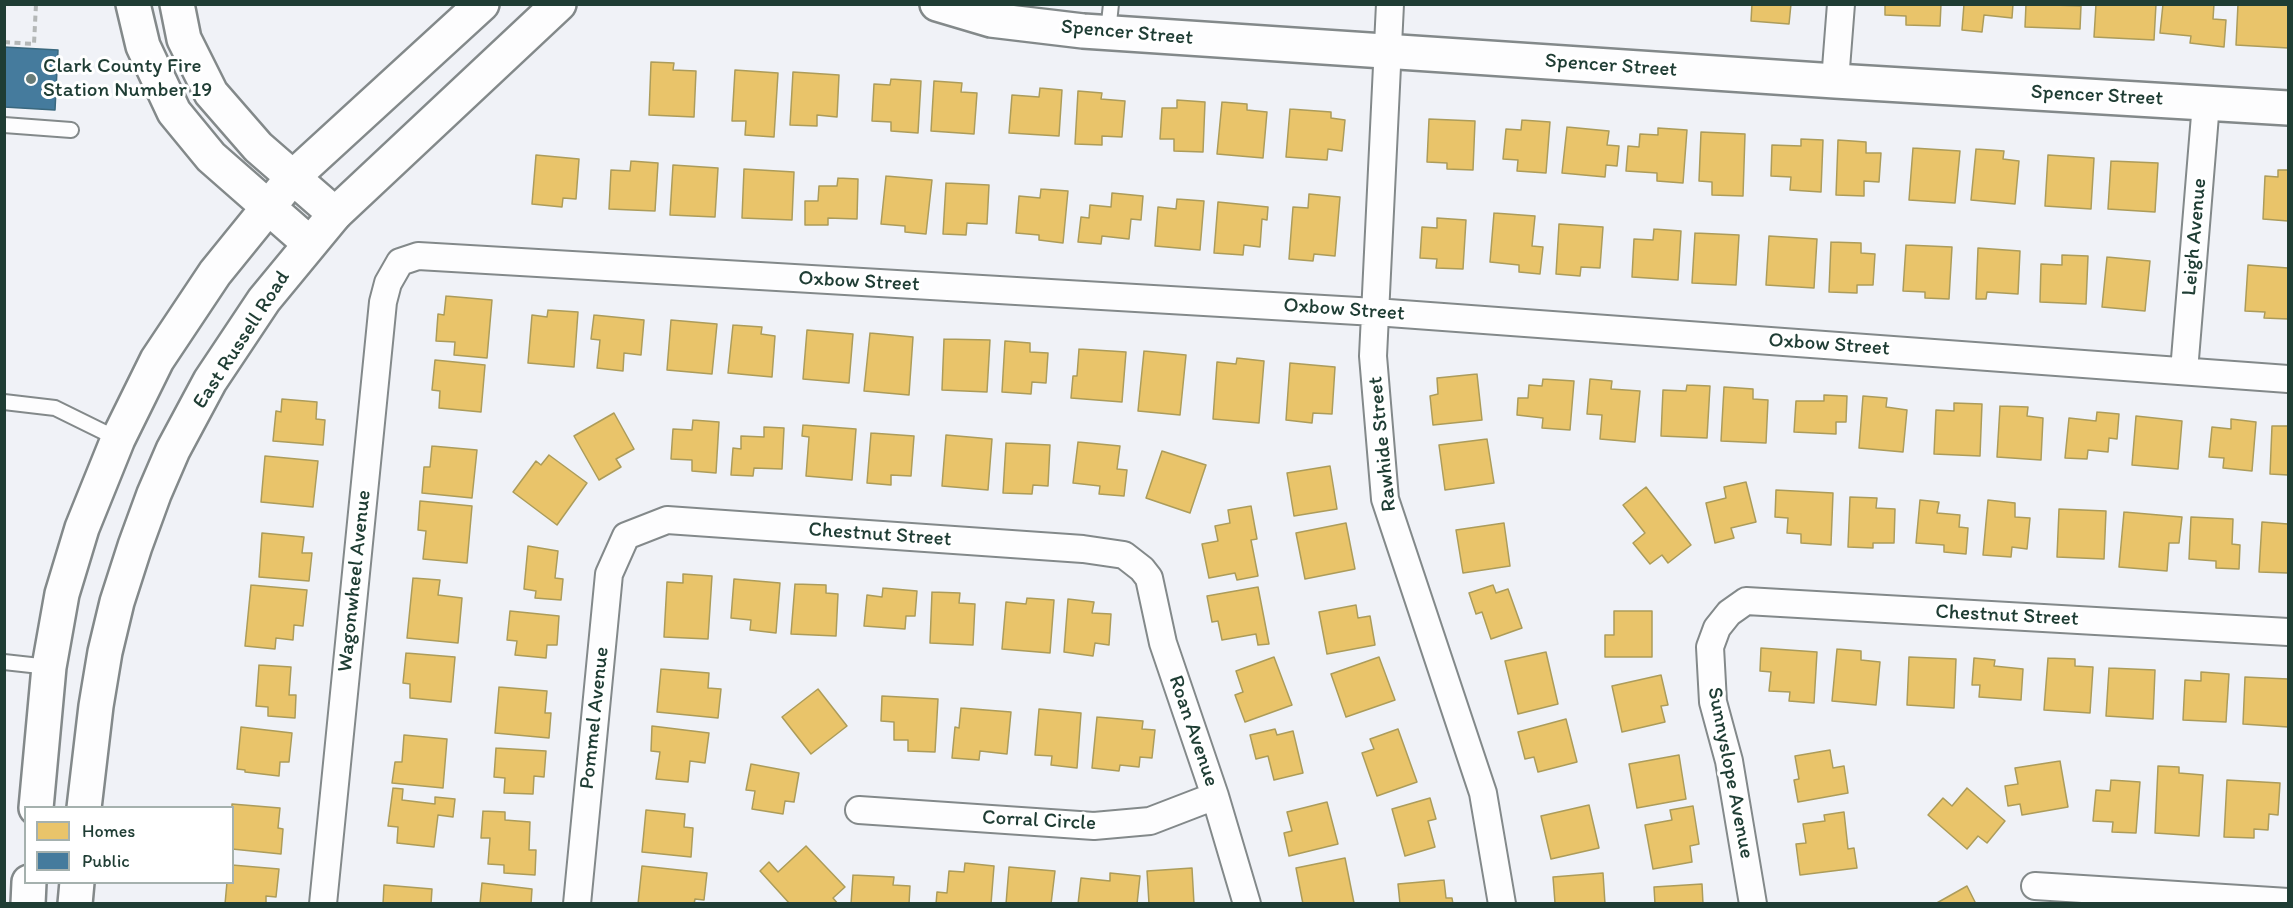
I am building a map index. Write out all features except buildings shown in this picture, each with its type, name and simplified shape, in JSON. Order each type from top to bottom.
[{"type":"main road","points":[[133,4],[142,46],[174,112],[211,157],[309,243]]},
{"type":"main road","points":[[177,4],[184,39],[211,93],[245,134],[335,214]]},
{"type":"main road","points":[[36,806],[49,667],[62,594],[82,528],[118,439],[157,360],[215,273],[292,178],[482,4]]},
{"type":"main road","name":"East Russell Road","points":[[84,806],[96,706],[105,652],[117,602],[154,494],[173,450],[210,381],[264,300],[335,214],[560,4]]},
{"type":"main road","name":"Spencer Street","points":[[937,4],[991,20],[1110,18],[1387,52],[2289,108]]},
{"type":"main road","points":[[28,903],[29,884]]},
{"type":"main road","points":[[75,903],[77,884]]},
{"type":"street","name":"Rawhide Street","points":[[1390,4],[1373,356],[1385,499],[1483,793],[1502,903]]},
{"type":"street","points":[[1835,81],[1841,4]]},
{"type":"street","name":"Leigh Avenue","points":[[2184,371],[2206,103]]},
{"type":"street","name":"Oxbow Street","points":[[400,262],[418,256],[1375,312],[2289,379]]},
{"type":"street","name":"Wagonwheel Avenue","points":[[322,903],[383,302],[388,283],[400,262]]},
{"type":"street","name":"Chestnut Street","points":[[626,536],[667,520],[1095,550],[1124,555],[1134,562]]},
{"type":"street","name":"Pommel Avenue","points":[[577,903],[609,574],[626,536]]},
{"type":"street","name":"Roan Avenue","points":[[1134,562],[1149,578],[1163,643],[1215,796],[1247,903]]},
{"type":"street","name":"Chestnut Street","points":[[1729,613],[1746,601],[2289,632]]},
{"type":"street","name":"Sunnyslope Avenue","points":[[1729,613],[1717,628],[1710,647],[1713,702],[1729,761],[1754,903]]},
{"type":"street","name":"Corral Circle","points":[[859,810],[1094,826],[1150,821],[1215,796]]},
{"type":"street","points":[[2035,886],[2289,902]]},
{"type":"lane","points":[[4,125],[71,130]]},
{"type":"lane","points":[[4,402],[55,408],[118,439]]},
{"type":"lane","points":[[4,662],[49,667]]},
{"type":"path","points":[[4,42],[34,44],[36,4]]},
{"type":"place","name":"Clark County Fire Station Number 19","points":[[31,79]]}]
